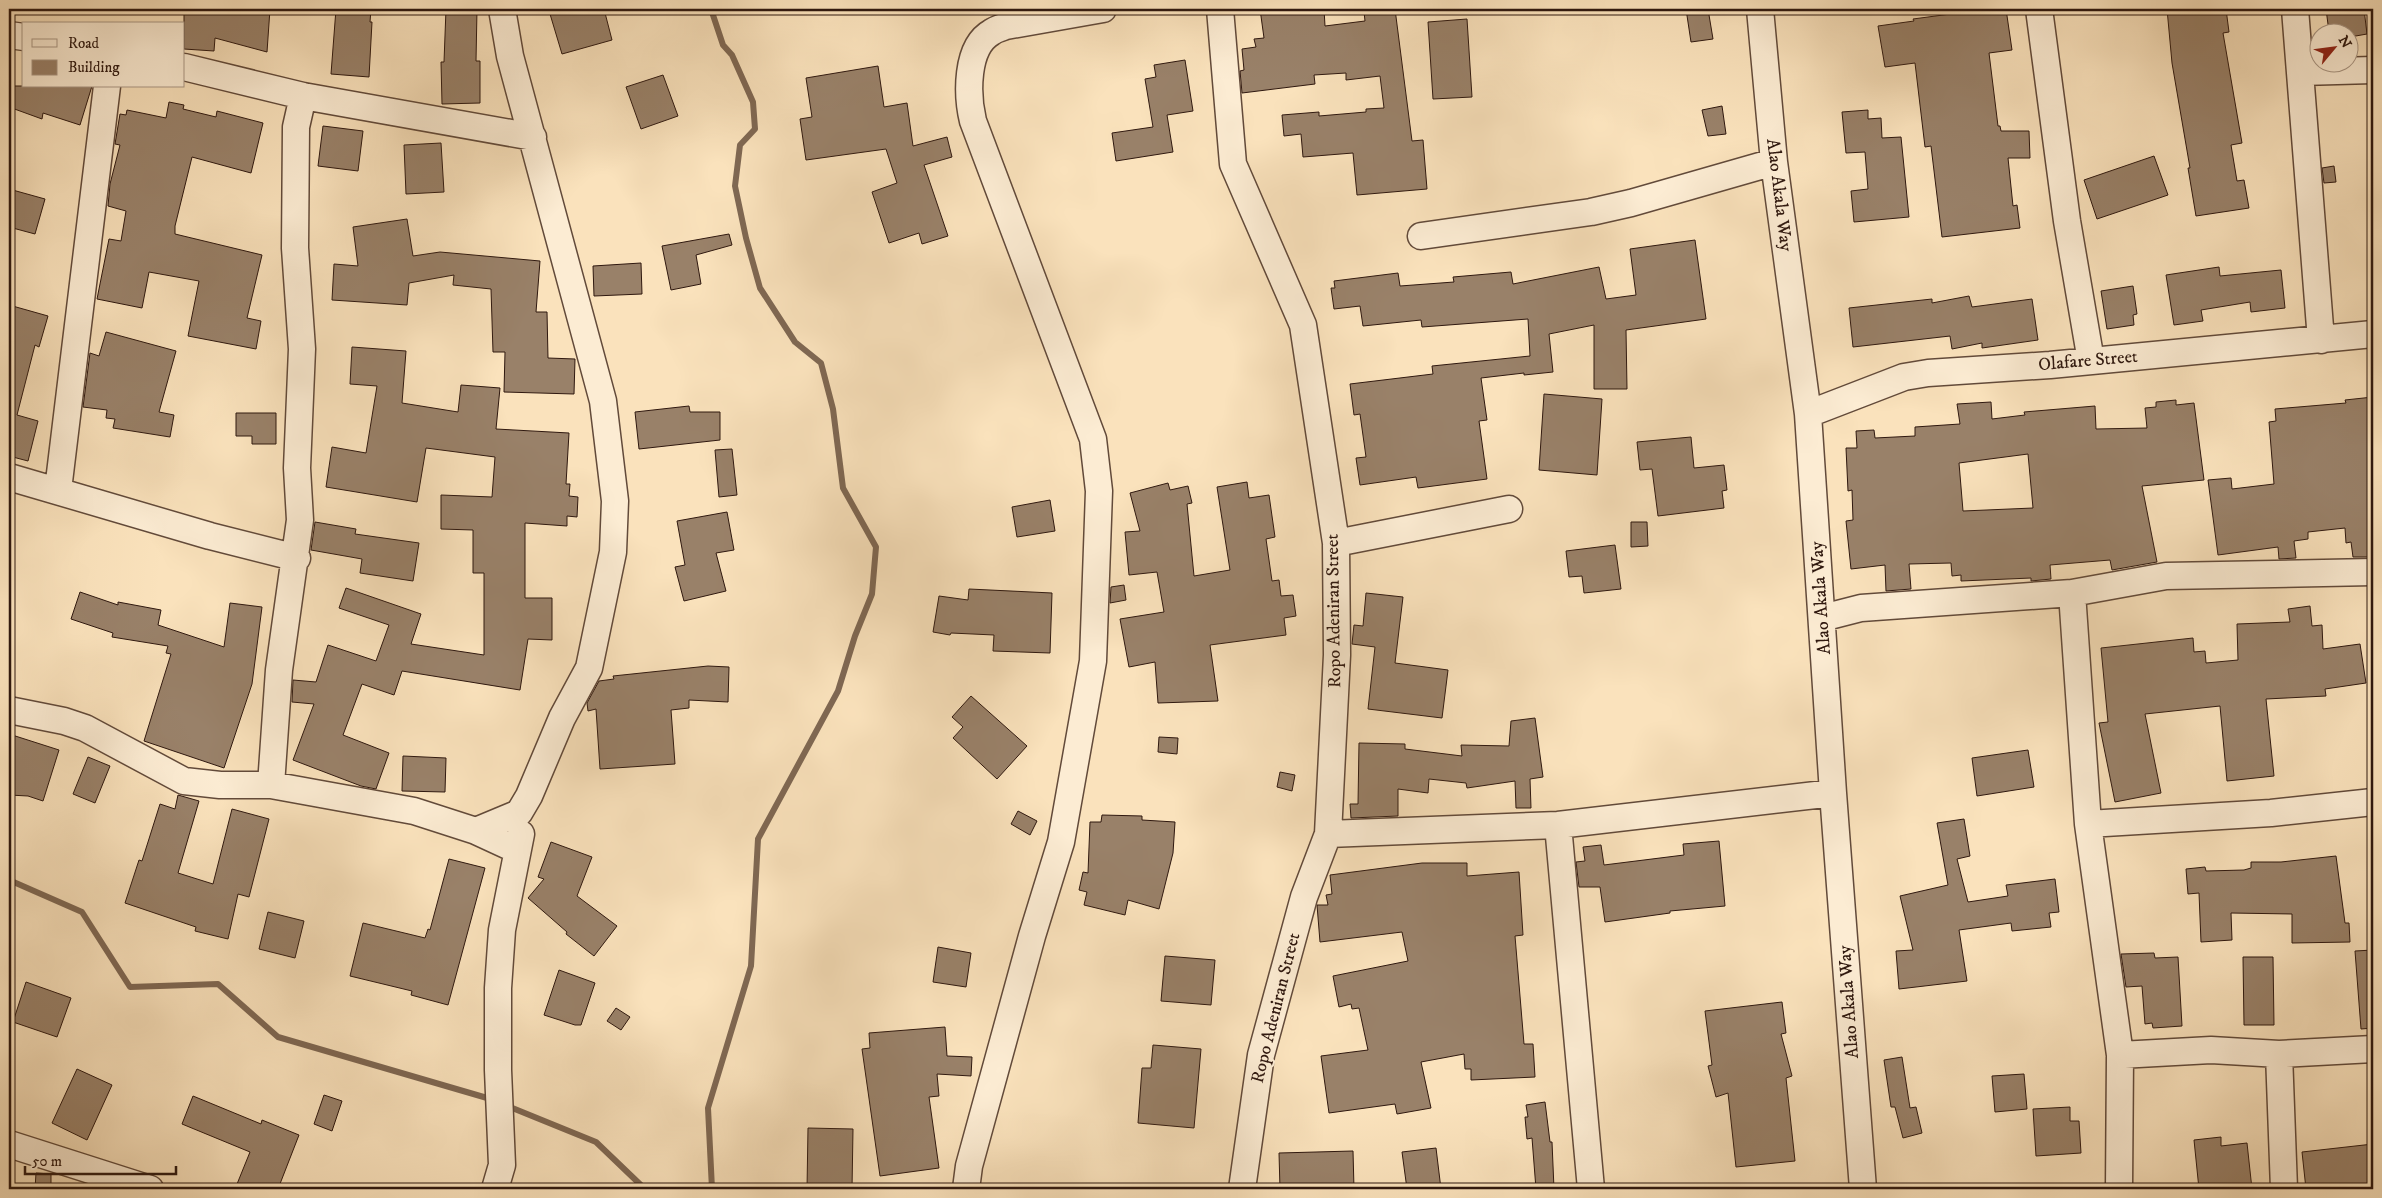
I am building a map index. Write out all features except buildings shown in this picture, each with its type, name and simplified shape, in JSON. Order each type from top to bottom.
[{"type":"street","points":[[476,831],[519,813],[529,796],[562,718],[589,668],[613,552],[615,501],[603,401],[510,56],[502,9]]},
{"type":"street","points":[[966,1189],[969,1166],[1032,936],[1061,842],[1093,661],[1099,491],[1092,439],[973,121],[968,102],[968,83],[977,50],[982,40],[991,32],[1006,26],[1103,9]]},
{"type":"street","name":"Ropo Adeniran Street","points":[[1220,9],[1233,164],[1303,325],[1336,543],[1337,655],[1328,834],[1304,896],[1261,1055],[1242,1189]]},
{"type":"street","name":"Alao Akala Way","points":[[1760,9],[1774,162],[1808,414],[1833,794],[1863,1189]]},
{"type":"street","points":[[2039,9],[2066,221],[2091,361]]},
{"type":"street","points":[[2295,9],[2321,340]]},
{"type":"street","points":[[9,35],[22,37]]},
{"type":"street","points":[[185,67],[303,96],[533,138]]},
{"type":"street","points":[[2301,72],[2373,70]]},
{"type":"street","points":[[58,490],[107,88]]},
{"type":"street","points":[[271,785],[279,670],[297,554],[300,520],[297,468],[302,349],[295,248],[296,127],[303,96]]},
{"type":"street","points":[[1421,236],[1591,212],[1631,203],[1774,162]]},
{"type":"street","name":"Olafare Street","points":[[1808,414],[1904,377],[1928,373],[2091,361],[2373,334]]},
{"type":"street","points":[[9,476],[210,536],[297,554]]},
{"type":"street","points":[[1336,543],[1509,510]]},
{"type":"street","points":[[1822,618],[1861,608],[2072,593],[2166,576],[2373,572]]},
{"type":"street","points":[[2072,593],[2088,824],[2120,1055],[2119,1189]]},
{"type":"street","points":[[9,710],[64,721],[85,728],[184,781],[220,785],[271,785],[414,811],[476,831],[518,850]]},
{"type":"street","points":[[1328,834],[1558,825],[1833,794]]},
{"type":"street","points":[[495,1189],[502,1165],[498,1070],[498,988],[502,930],[529,796]]},
{"type":"street","points":[[2088,824],[2272,813],[2373,802]]},
{"type":"street","points":[[1558,825],[1591,1189]]},
{"type":"street","points":[[2120,1055],[2211,1050],[2279,1054],[2373,1049]]},
{"type":"street","points":[[2279,1054],[2284,1189]]},
{"type":"street","points":[[9,1144],[150,1189]]},
{"type":"waterway","points":[[711,9],[723,45],[732,55],[753,102],[755,129],[740,145],[735,186],[746,238],[760,288],[795,342],[821,363],[833,409],[843,488],[876,547],[872,594],[855,636],[838,691],[758,839],[751,966],[708,1108],[712,1189]]},
{"type":"waterway","points":[[9,880],[82,912],[130,987],[218,984],[278,1037],[494,1100]]},
{"type":"waterway","points":[[505,1105],[596,1142],[645,1189]]}]
